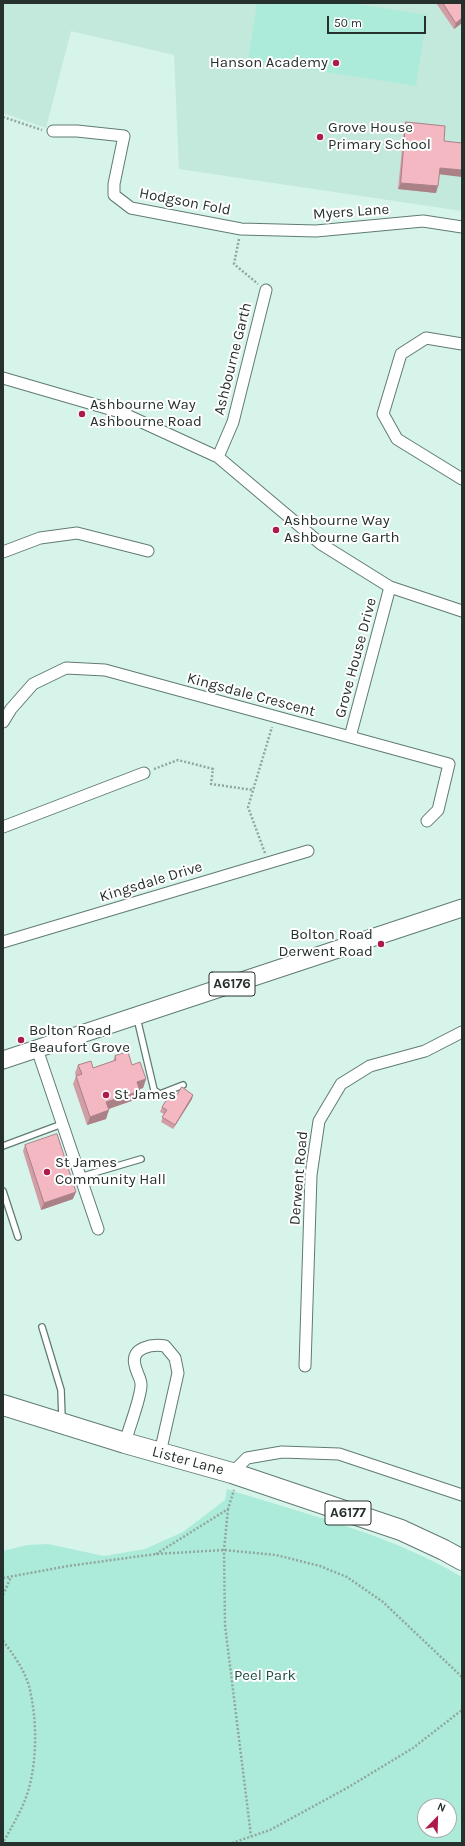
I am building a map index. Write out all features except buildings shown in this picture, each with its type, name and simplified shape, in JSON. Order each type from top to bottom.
[{"type":"highway","name":"Lister Lane","points":[[3,1405],[125,1443],[236,1475]]},
{"type":"highway","name":"A6177","points":[[236,1475],[401,1530],[462,1560]]},
{"type":"main road","name":"A6176","points":[[3,1060],[462,908]]},
{"type":"street","name":"Hodgson Fold","points":[[53,131],[77,131],[124,136],[114,184],[114,195],[131,208],[241,228]]},
{"type":"street","name":"Myers Lane","points":[[241,228],[316,231],[423,221],[462,227]]},
{"type":"street","name":"Ashbourne Garth","points":[[218,457],[233,422],[266,290]]},
{"type":"street","points":[[462,344],[426,338],[402,354],[383,414],[397,439],[462,478]]},
{"type":"street","points":[[3,378],[120,412],[218,457],[321,544],[390,587],[462,611]]},
{"type":"street","points":[[3,552],[40,538],[77,533],[148,551]]},
{"type":"street","name":"Grove House Drive","points":[[350,737],[390,587]]},
{"type":"street","name":"Kingsdale Crescent","points":[[3,722],[10,709],[33,684],[66,668],[104,670],[449,764],[438,810],[427,821]]},
{"type":"street","points":[[3,827],[144,773]]},
{"type":"street","name":"Kingsdale Drive","points":[[3,942],[308,851]]},
{"type":"street","name":"Derwent Road","points":[[305,1366],[311,1175],[319,1121],[341,1084],[352,1077],[370,1066],[425,1051],[462,1032]]},
{"type":"street","points":[[37,1049],[98,1229]]},
{"type":"street","points":[[125,1443],[142,1385],[134,1363],[137,1354],[144,1347],[156,1344],[165,1346],[174,1358],[178,1373],[160,1453]]},
{"type":"street","name":"Lister Lane","points":[[236,1475],[248,1458],[282,1452],[339,1454],[462,1495]]},
{"type":"lane","points":[[136,1016],[154,1090],[160,1094],[183,1085]]},
{"type":"lane","points":[[3,1146],[62,1124]]},
{"type":"lane","points":[[80,1177],[141,1159]]},
{"type":"lane","points":[[3,1191],[18,1237]]},
{"type":"lane","points":[[42,1328],[61,1390],[62,1424]]},
{"type":"path","points":[[3,117],[44,130],[53,131]]},
{"type":"path","points":[[241,228],[234,264],[266,290]]},
{"type":"path","points":[[268,863],[248,808],[276,717]]},
{"type":"path","points":[[144,773],[178,760],[213,769],[211,784],[253,790]]},
{"type":"path","points":[[236,1475],[228,1509],[224,1550],[225,1625],[251,1836]]},
{"type":"path","points":[[156,1554],[228,1509]]},
{"type":"path","points":[[3,1578],[68,1566],[156,1554],[224,1550],[276,1555],[320,1566],[347,1577],[383,1602],[462,1677]]},
{"type":"path","points":[[3,1595],[12,1577]]},
{"type":"path","points":[[3,1641],[16,1659],[28,1685],[37,1740],[33,1773],[24,1804],[3,1843]]},
{"type":"path","points":[[232,1843],[270,1830],[347,1788],[413,1748],[462,1710]]},
{"type":"shaded area","points":[[3,3],[462,3],[462,211],[179,169],[174,55],[71,31],[46,128],[3,113]]},
{"type":"green space","points":[[257,3],[351,3],[427,15],[416,86],[248,60]]},
{"type":"green space","name":"Peel Park","points":[[227,1489],[377,1537],[435,1562],[462,1577],[462,1843],[3,1843],[3,1551],[27,1545],[48,1544],[104,1556],[145,1549],[183,1532],[225,1500]]},
{"type":"place","name":"Hanson Academy","points":[[336,63]]},
{"type":"place","name":"Grove House Primary School","points":[[320,137]]},
{"type":"place","name":"Ashbourne Way Ashbourne Road","points":[[82,414]]},
{"type":"place","name":"Ashbourne Way Ashbourne Garth","points":[[276,530]]},
{"type":"place","name":"Bolton Road Derwent Road","points":[[381,944]]},
{"type":"place","name":"Bolton Road Beaufort Grove","points":[[21,1040]]},
{"type":"place","name":"St James","points":[[106,1095]]},
{"type":"place","name":"St James Community Hall","points":[[47,1172]]}]
